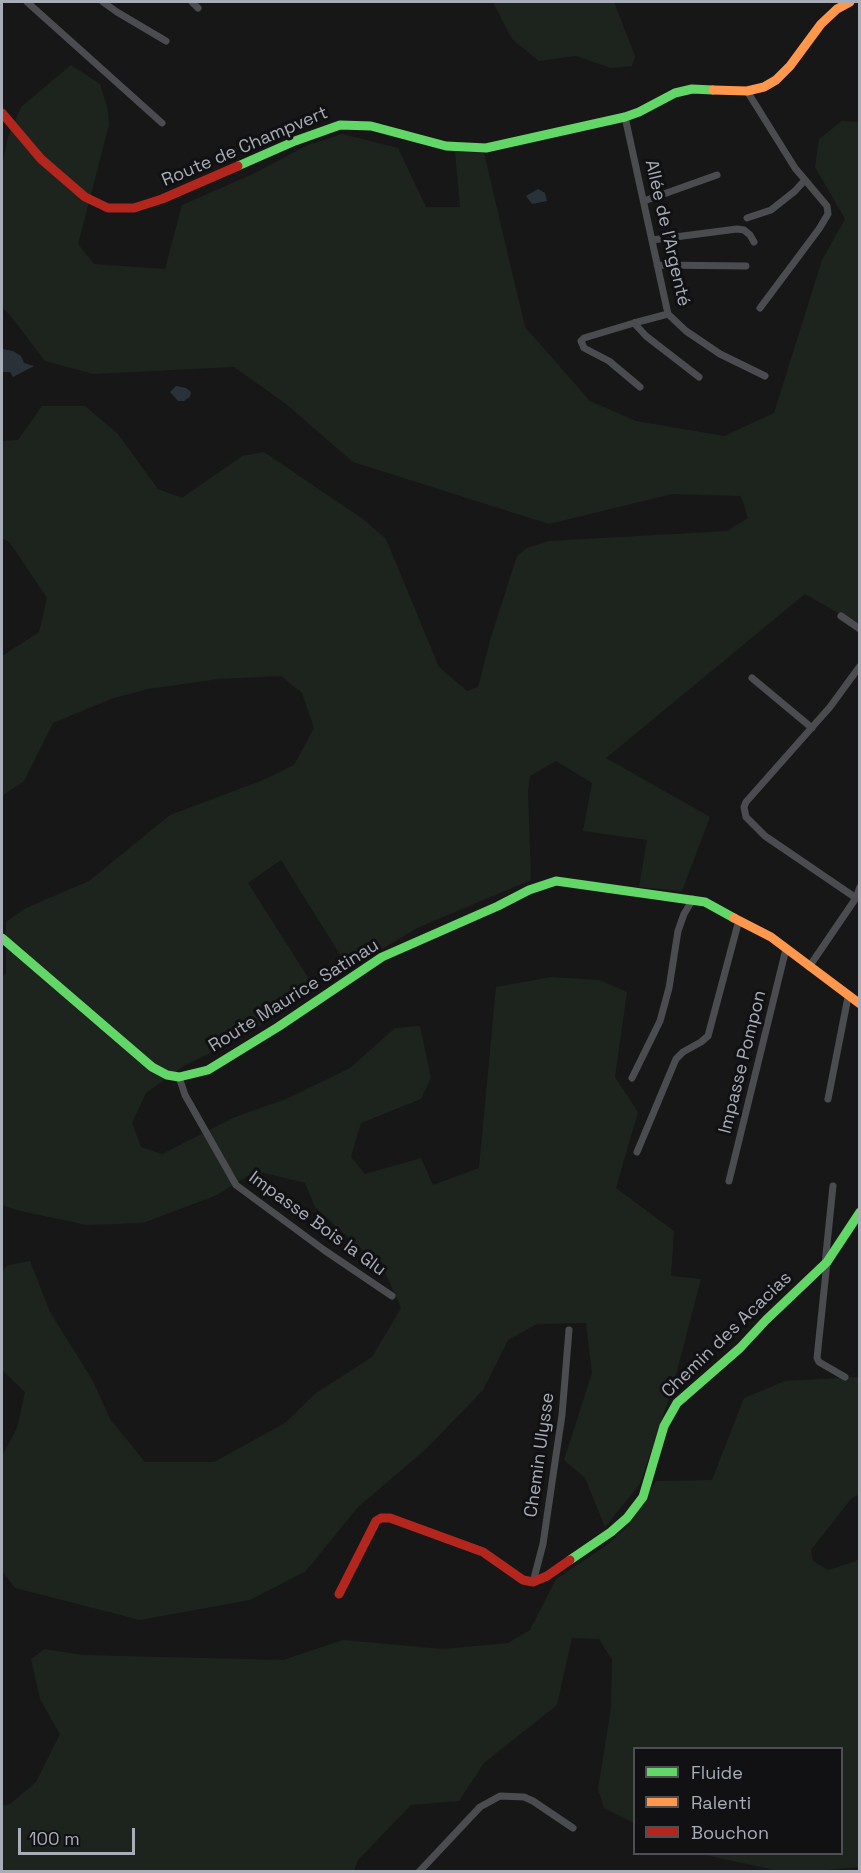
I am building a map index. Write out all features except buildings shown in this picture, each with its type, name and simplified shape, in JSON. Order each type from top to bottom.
[{"type":"street","points":[[27,2],[162,123]]},
{"type":"street","points":[[103,2],[166,41]]},
{"type":"street","points":[[192,2],[198,8]]},
{"type":"street","name":"Route de Champvert","points":[[2,113],[41,159],[75,189],[100,205],[119,210],[162,199],[295,141],[340,125],[371,126],[446,146],[486,148],[625,117],[675,93],[692,89],[747,91],[764,87],[776,80],[790,66],[821,24],[837,9],[850,2]]},
{"type":"street","points":[[747,91],[804,181],[827,206],[828,214],[760,308]]},
{"type":"street","name":"Allée de l'Argenté","points":[[625,117],[668,314],[686,331],[720,354],[765,376]]},
{"type":"street","points":[[644,201],[717,175]]},
{"type":"street","points":[[747,218],[771,210],[795,192],[804,181]]},
{"type":"street","points":[[652,240],[738,229],[744,230],[754,242]]},
{"type":"street","points":[[657,265],[746,266]]},
{"type":"street","points":[[640,387],[609,361],[581,344],[584,338],[668,314]]},
{"type":"street","points":[[634,323],[646,336],[699,377]]},
{"type":"street","points":[[841,616],[860,628]]},
{"type":"street","points":[[856,898],[765,836],[746,817],[744,807],[830,707],[860,666]]},
{"type":"street","points":[[752,678],[812,728]]},
{"type":"street","name":"Route Maurice Satinau","points":[[179,1077],[208,1070],[279,1027],[382,957],[529,890],[556,882],[571,882],[705,902],[771,937],[860,1004]]},
{"type":"street","points":[[809,967],[856,898],[860,887]]},
{"type":"street","points":[[632,1078],[660,1021],[669,988],[678,931],[693,899]]},
{"type":"street","points":[[637,1152],[676,1059],[708,1036],[739,920]]},
{"type":"street","points":[[2,938],[152,1067],[167,1075],[179,1077]]},
{"type":"street","name":"Impasse Pompon","points":[[729,1181],[786,950]]},
{"type":"street","points":[[828,1099],[848,997]]},
{"type":"street","name":"Impasse Bois la Glu","points":[[179,1077],[185,1095],[236,1185],[324,1250],[392,1296]]},
{"type":"street","points":[[833,1186],[817,1358],[819,1362],[845,1377]]},
{"type":"street","name":"Chemin des Acacias","points":[[533,1582],[611,1532],[627,1518],[643,1497],[664,1426],[677,1403],[740,1348],[826,1263],[860,1212]]},
{"type":"street","name":"Chemin Ulysse","points":[[533,1582],[543,1544],[555,1462],[569,1330]]},
{"type":"street","points":[[339,1594],[376,1521],[381,1518],[390,1518],[483,1552],[523,1580],[533,1582]]},
{"type":"street","points":[[419,1872],[480,1808],[500,1796],[524,1797],[573,1828]]},
{"type":"shaded area","points":[[493,2],[614,2],[635,56],[632,66],[611,68],[576,56],[539,61],[512,39]]},
{"type":"shaded area","points":[[71,65],[100,84],[108,110],[109,125],[78,244],[94,264],[165,269],[182,205],[255,173],[308,145],[342,134],[398,148],[426,207],[460,207],[455,151],[484,153],[525,327],[590,401],[636,421],[724,436],[774,413],[822,260],[845,219],[815,167],[819,139],[842,121],[859,122],[859,625],[805,594],[606,758],[710,817],[682,891],[639,887],[647,840],[583,831],[592,783],[556,761],[530,776],[528,791],[531,880],[417,928],[349,969],[281,860],[248,883],[316,990],[234,1042],[187,1064],[146,1093],[132,1123],[141,1147],[162,1154],[235,1117],[286,1099],[350,1068],[395,1028],[420,1026],[431,1078],[421,1099],[361,1123],[351,1157],[365,1174],[421,1158],[433,1185],[479,1168],[496,987],[552,977],[599,980],[627,992],[615,1077],[638,1112],[616,1188],[674,1231],[671,1276],[701,1279],[673,1386],[640,1484],[605,1527],[585,1478],[564,1460],[592,1373],[586,1323],[537,1324],[508,1340],[483,1390],[425,1450],[358,1507],[306,1571],[250,1600],[140,1620],[15,1588],[2,1571],[2,1456],[17,1428],[25,1392],[2,1370],[2,1271],[8,1265],[30,1261],[50,1312],[93,1381],[110,1419],[145,1462],[214,1462],[285,1423],[316,1393],[372,1357],[401,1308],[384,1270],[315,1207],[305,1183],[256,1171],[217,1195],[143,1223],[86,1225],[2,1205],[2,978],[6,973],[6,922],[26,908],[89,881],[170,815],[261,781],[294,765],[314,728],[302,693],[281,676],[219,679],[148,689],[111,699],[53,723],[24,781],[2,796],[2,656],[39,632],[47,598],[10,543],[2,538],[2,441],[18,440],[42,406],[85,406],[118,434],[158,489],[182,498],[242,456],[264,452],[363,519],[386,539],[439,667],[467,691],[478,687],[491,637],[517,556],[527,548],[549,541],[727,531],[748,518],[741,496],[672,494],[549,524],[353,462],[286,404],[234,367],[93,374],[45,361],[10,315],[2,308],[2,166],[8,137],[21,107]]},
{"type":"shaded area","points":[[538,189],[545,193],[547,201],[532,204],[526,196]]},
{"type":"shaded area","points":[[2,349],[13,351],[21,356],[24,363],[34,366],[13,377],[10,372],[2,372]]},
{"type":"shaded area","points":[[176,386],[186,388],[191,392],[190,397],[184,401],[178,401],[170,392]]},
{"type":"shaded area","points":[[859,1377],[859,1494],[851,1499],[811,1550],[813,1561],[828,1570],[859,1558],[859,1867],[779,1871],[706,1855],[843,1855],[843,1747],[633,1747],[633,1822],[604,1808],[598,1789],[611,1708],[612,1660],[599,1639],[572,1638],[557,1705],[484,1763],[459,1801],[411,1805],[358,1860],[354,1871],[2,1872],[2,1806],[10,1804],[36,1782],[60,1734],[40,1699],[31,1659],[45,1649],[82,1655],[283,1660],[343,1640],[443,1649],[508,1643],[530,1630],[556,1579],[607,1545],[628,1526],[656,1481],[712,1480],[744,1398],[785,1381]]},
{"type":"traffic: fast","points":[[238,166],[295,141],[340,125],[371,126],[446,146],[486,148],[625,117],[675,93],[692,89],[713,90]]},
{"type":"traffic: fast","points":[[2,938],[152,1067],[167,1075],[179,1077],[208,1070],[278,1027],[382,957],[529,890],[556,881],[705,902],[734,918]]},
{"type":"traffic: fast","points":[[570,1560],[611,1532],[627,1518],[643,1497],[664,1426],[677,1403],[740,1348],[827,1262],[860,1212]]},
{"type":"traffic: slow","points":[[713,90],[747,91],[764,87],[776,80],[790,66],[821,24],[837,9],[850,2]]},
{"type":"traffic: slow","points":[[734,918],[771,937],[860,1004]]},
{"type":"traffic: jam","points":[[2,113],[41,159],[85,197],[108,208],[134,208],[162,199],[238,166]]},
{"type":"traffic: jam","points":[[339,1594],[376,1521],[381,1518],[390,1518],[483,1552],[523,1580],[533,1582],[547,1576],[570,1560]]}]
